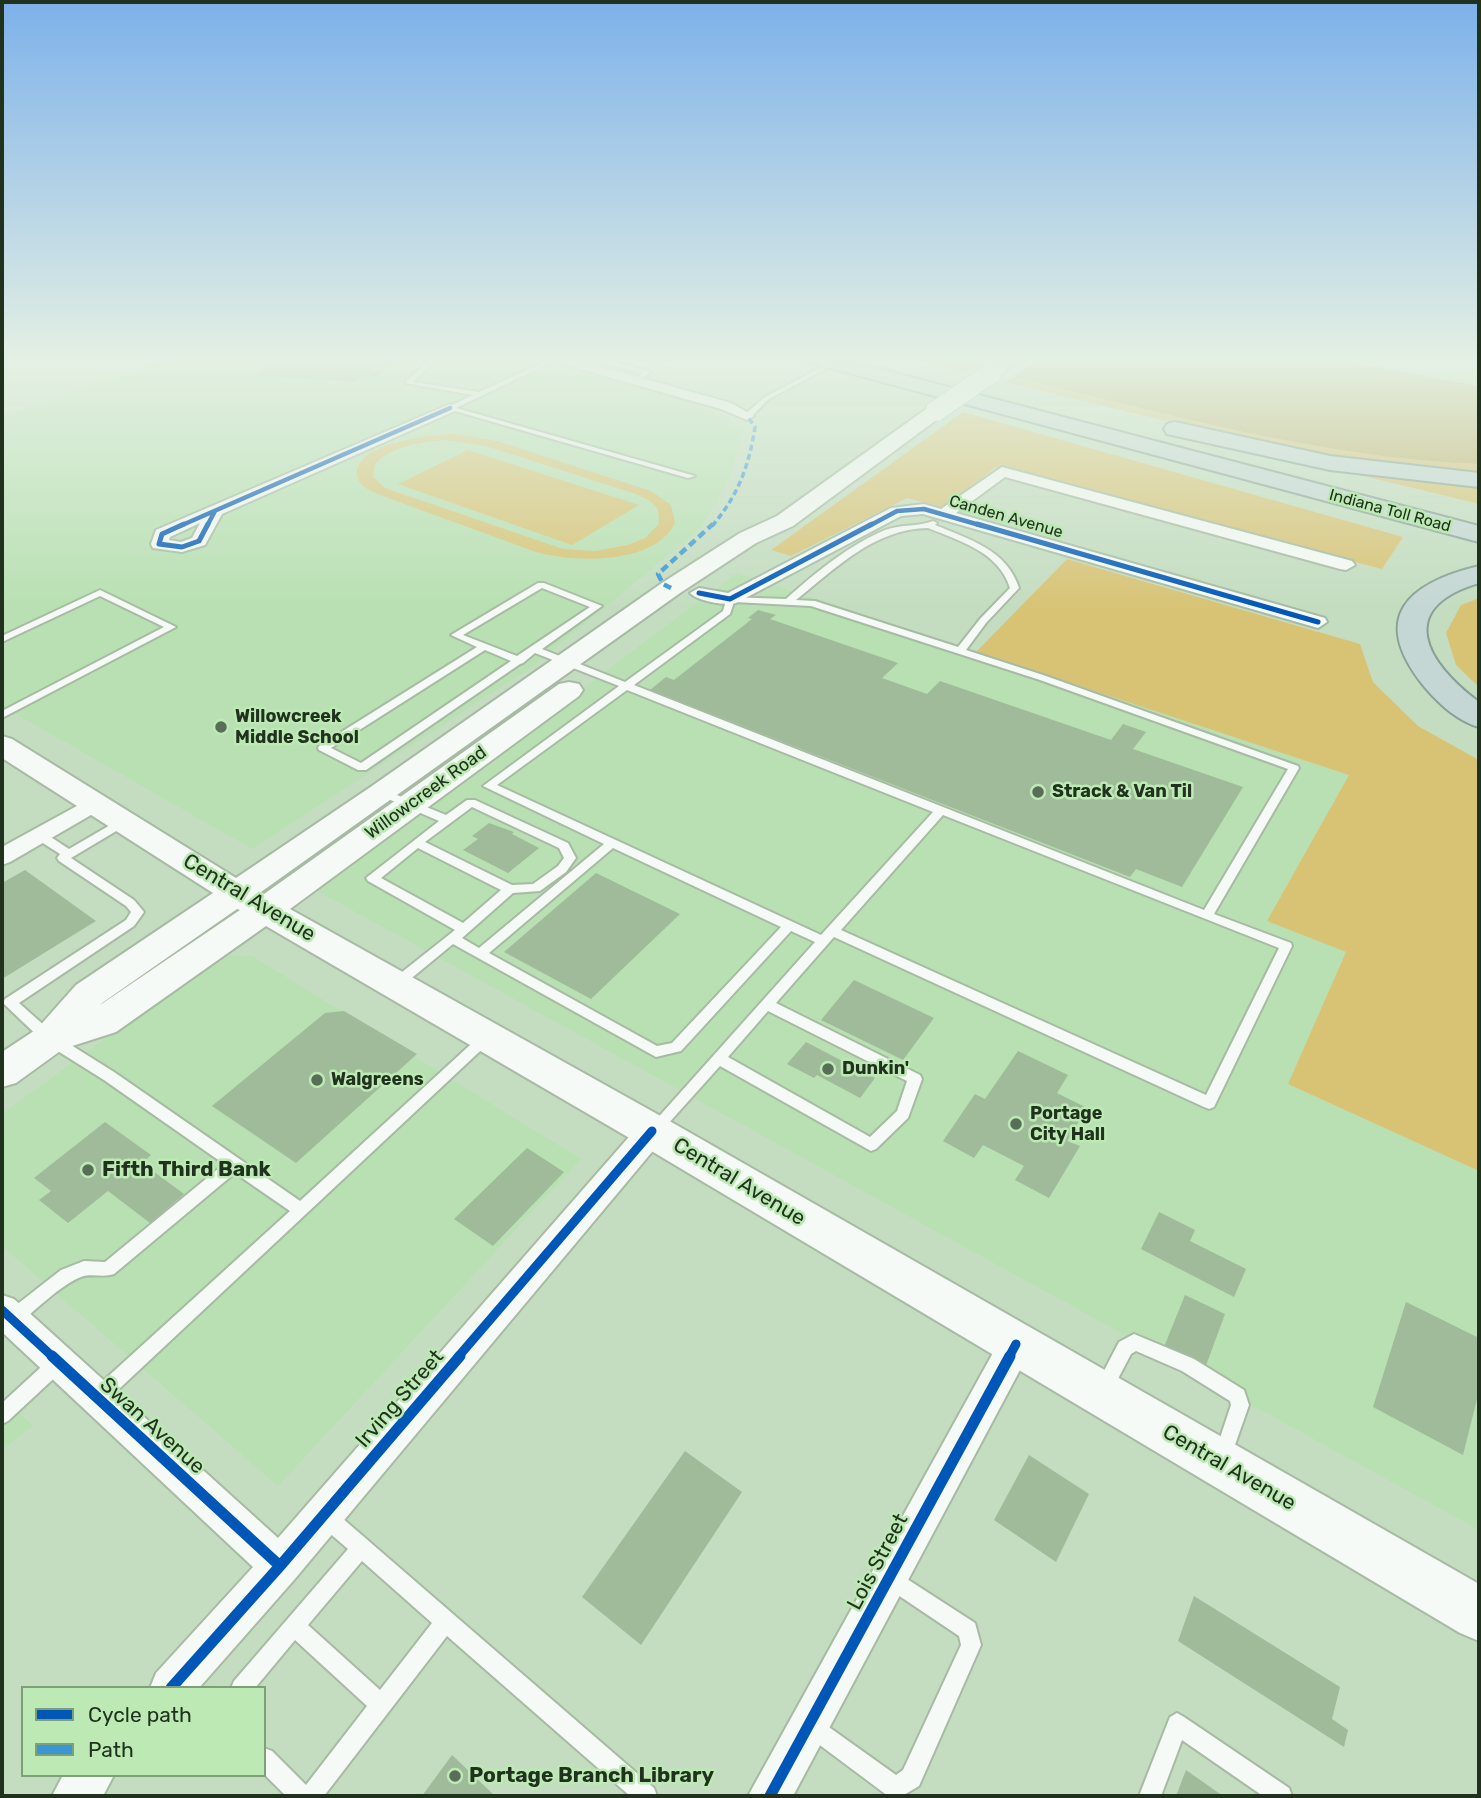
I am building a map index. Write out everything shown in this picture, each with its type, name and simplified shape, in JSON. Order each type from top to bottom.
[{"type":"highway","name":"Indiana Toll Road","points":[[1125,442],[1479,534]]},
{"type":"highway","name":"Indiana Toll Road","points":[[1205,442],[1479,511]]},
{"type":"highway","points":[[1236,442],[1330,463],[1479,480]]},
{"type":"highway","points":[[1136,445],[1273,487],[1479,544]]},
{"type":"highway","points":[[1479,574],[1436,590],[1422,602],[1412,618],[1411,636],[1421,660],[1441,686],[1479,717]]},
{"type":"highway","points":[[1479,586],[1459,594],[1440,610],[1433,624],[1432,641],[1441,661],[1459,685],[1479,702]]},
{"type":"main road","name":"Willowcreek Road","points":[[581,667],[671,587],[748,538],[785,522],[894,442]]},
{"type":"main road","name":"Willowcreek Road","points":[[2,1072],[50,1039],[103,1021],[251,902],[581,667],[699,593],[771,543],[785,522]]},
{"type":"main road","name":"Central Avenue","points":[[2,745],[251,902],[489,1036],[1479,1614]]},
{"type":"street","points":[[215,511],[373,442]]},
{"type":"street","name":"Canden Avenue","points":[[945,514],[1002,472],[1346,565]]},
{"type":"street","name":"Canden Avenue","points":[[730,599],[897,510],[924,509],[1318,622]]},
{"type":"street","points":[[699,593],[730,599]]},
{"type":"street","points":[[2,857],[95,803]]},
{"type":"street","name":"Irving Street","points":[[173,1686],[280,1566],[652,1131]]},
{"type":"street","name":"Swan Avenue","points":[[7,1315],[280,1566]]},
{"type":"street","name":"Lois Street","points":[[770,1796],[1016,1343]]},
{"type":"street","points":[[74,1796],[91,1777]]},
{"type":"lane","points":[[570,442],[691,476]]},
{"type":"lane","points":[[929,526],[945,514]]},
{"type":"lane","points":[[790,600],[883,533],[912,524],[929,526],[986,551],[1013,576],[1015,588],[983,621],[960,652]]},
{"type":"lane","points":[[483,647],[323,748],[362,768],[520,661],[597,606],[541,585],[456,635],[520,661]]},
{"type":"lane","points":[[2,639],[100,593],[171,627],[2,715]]},
{"type":"lane","points":[[534,649],[626,684],[1207,916],[1286,946],[1209,1103],[827,936],[789,926],[489,786],[626,684],[727,612],[730,599],[811,603],[1043,678],[1294,768],[1207,916]]},
{"type":"lane","points":[[396,800],[447,820]]},
{"type":"lane","points":[[417,843],[510,889],[536,888],[549,880],[570,858],[564,846],[471,802],[372,877],[464,929]]},
{"type":"lane","points":[[652,1131],[941,810]]},
{"type":"lane","points":[[124,821],[63,858],[130,903],[138,912],[130,923],[6,1002],[50,1039],[109,1076],[301,1210]]},
{"type":"lane","points":[[39,835],[68,855]]},
{"type":"lane","points":[[480,954],[611,844]]},
{"type":"lane","points":[[397,983],[510,889]]},
{"type":"lane","points":[[452,938],[656,1052],[676,1047],[789,926]]},
{"type":"lane","points":[[718,1058],[871,1145],[903,1114],[915,1079],[766,1004]]},
{"type":"lane","points":[[97,1398],[489,1036]]},
{"type":"lane","points":[[7,1315],[67,1275],[84,1268],[108,1269],[235,1164]]},
{"type":"lane","points":[[1102,1394],[1125,1348],[1134,1342],[1158,1350],[1223,1385],[1238,1396],[1240,1405],[1221,1463]]},
{"type":"lane","points":[[2,1415],[58,1363]]},
{"type":"lane","points":[[324,1515],[646,1796]]},
{"type":"lane","points":[[243,1686],[361,1548]]},
{"type":"lane","points":[[809,1724],[896,1788],[911,1778],[971,1645],[968,1630],[890,1578]]},
{"type":"lane","points":[[311,1796],[446,1621]]},
{"type":"lane","points":[[294,1626],[381,1705]]},
{"type":"lane","points":[[1150,1796],[1177,1724],[1281,1796]]},
{"type":"lane","points":[[266,1761],[301,1796]]},
{"type":"shaded area","points":[[2,442],[740,442],[730,477],[701,528],[536,664],[252,849],[2,706]]},
{"type":"shaded area","points":[[397,442],[427,442],[399,449],[375,464],[373,477],[385,488],[563,549],[595,551],[628,545],[645,538],[659,524],[658,509],[650,501],[636,494],[486,446],[458,442],[500,442],[651,491],[671,505],[675,523],[665,537],[632,554],[592,559],[536,552],[366,488],[357,474],[360,463],[369,454]]},
{"type":"shaded area","points":[[921,442],[1068,442],[1403,537],[1382,569],[996,467],[944,507],[907,498],[791,556],[771,550]]},
{"type":"shaded area","points":[[1253,442],[1293,442],[1361,453],[1479,464],[1479,475],[1378,464]]},
{"type":"shaded area","points":[[1293,442],[1479,442],[1479,464],[1420,460]]},
{"type":"shaded area","points":[[468,450],[639,505],[572,545],[398,484]]},
{"type":"shaded area","points":[[1318,465],[1479,483],[1479,504]]},
{"type":"shaded area","points":[[1067,559],[1360,644],[1373,682],[1418,726],[1479,760],[1479,1171],[1288,1084],[1346,952],[1267,921],[1349,775],[976,652]]},
{"type":"shaded area","points":[[737,573],[1349,775],[1267,921],[1346,952],[1288,1084],[1479,1171],[1479,1530],[314,889]]},
{"type":"shaded area","points":[[1479,598],[1479,687],[1456,665],[1446,633],[1461,605]]},
{"type":"shaded area","points":[[230,956],[252,956],[581,1159],[278,1486],[2,1246],[2,1114],[200,969]]},
{"type":"shaded area","points":[[2,1397],[33,1426],[2,1450]]},
{"type":"building","points":[[758,610],[776,615],[770,619],[898,663],[882,678],[927,694],[940,681],[1111,740],[1123,724],[1146,732],[1133,749],[1243,787],[1182,887],[1136,869],[1130,877],[650,690],[666,677],[674,680],[752,619],[748,618]]},
{"type":"building","points":[[489,823],[514,832],[512,834],[539,848],[508,873],[463,850],[478,839],[472,836]]},
{"type":"building","points":[[25,870],[96,921],[2,979],[2,883]]},
{"type":"building","points":[[596,873],[680,914],[591,999],[504,952]]},
{"type":"building","points":[[854,980],[934,1018],[903,1060],[821,1020]]},
{"type":"building","name":"Walgreens","points":[[344,1011],[417,1054],[296,1163],[212,1106],[325,1013]]},
{"type":"building","name":"Dunkin'","points":[[806,1042],[875,1078],[860,1098],[817,1075],[814,1078],[787,1064]]},
{"type":"building","name":"Portage City Hall","points":[[1018,1051],[1068,1075],[1057,1093],[1087,1108],[1067,1141],[1080,1146],[1049,1198],[1015,1180],[1024,1166],[983,1145],[974,1158],[943,1141],[975,1094],[985,1099]]},
{"type":"building","name":"Fifth Third Bank","points":[[105,1122],[151,1155],[142,1163],[184,1194],[150,1223],[108,1191],[68,1223],[39,1200],[51,1191],[34,1178]]},
{"type":"building","points":[[527,1148],[564,1172],[493,1246],[454,1219]]},
{"type":"building","points":[[1159,1212],[1195,1230],[1190,1241],[1246,1269],[1234,1297],[1141,1249]]},
{"type":"building","points":[[1185,1295],[1225,1314],[1205,1368],[1164,1347]]},
{"type":"building","points":[[1406,1302],[1479,1338],[1479,1391],[1463,1455],[1373,1407]]},
{"type":"building","points":[[685,1451],[742,1492],[641,1645],[582,1597]]},
{"type":"building","points":[[1029,1455],[1089,1494],[1056,1562],[994,1520]]},
{"type":"building","points":[[1194,1596],[1340,1687],[1332,1719],[1348,1730],[1344,1747],[1178,1641]]},
{"type":"building","name":"Portage Branch Library","points":[[452,1755],[495,1796],[422,1796]]},
{"type":"building","points":[[1186,1770],[1223,1796],[1176,1796]]},
{"type":"marked path","points":[[671,588],[663,584],[658,574],[724,512],[744,476],[753,442]]},
{"type":"cycle path","points":[[215,511],[199,541],[182,547],[159,544],[162,534],[372,442]]},
{"type":"cycle path","points":[[699,593],[730,599],[897,511],[924,509],[1318,622]]},
{"type":"cycle path","points":[[173,1686],[280,1566],[652,1131]]},
{"type":"cycle path","points":[[2,1310],[280,1566]]},
{"type":"cycle path","points":[[770,1796],[1016,1344]]},
{"type":"place","name":"Willowcreek Middle School","points":[[221,727]]},
{"type":"place","name":"Strack & Van Til","points":[[1038,792]]},
{"type":"place","name":"Dunkin'","points":[[828,1069]]},
{"type":"place","name":"Walgreens","points":[[317,1080]]},
{"type":"place","name":"Portage City Hall","points":[[1016,1124]]},
{"type":"place","name":"Fifth Third Bank","points":[[88,1170]]},
{"type":"place","name":"Portage Branch Library","points":[[455,1776]]}]
